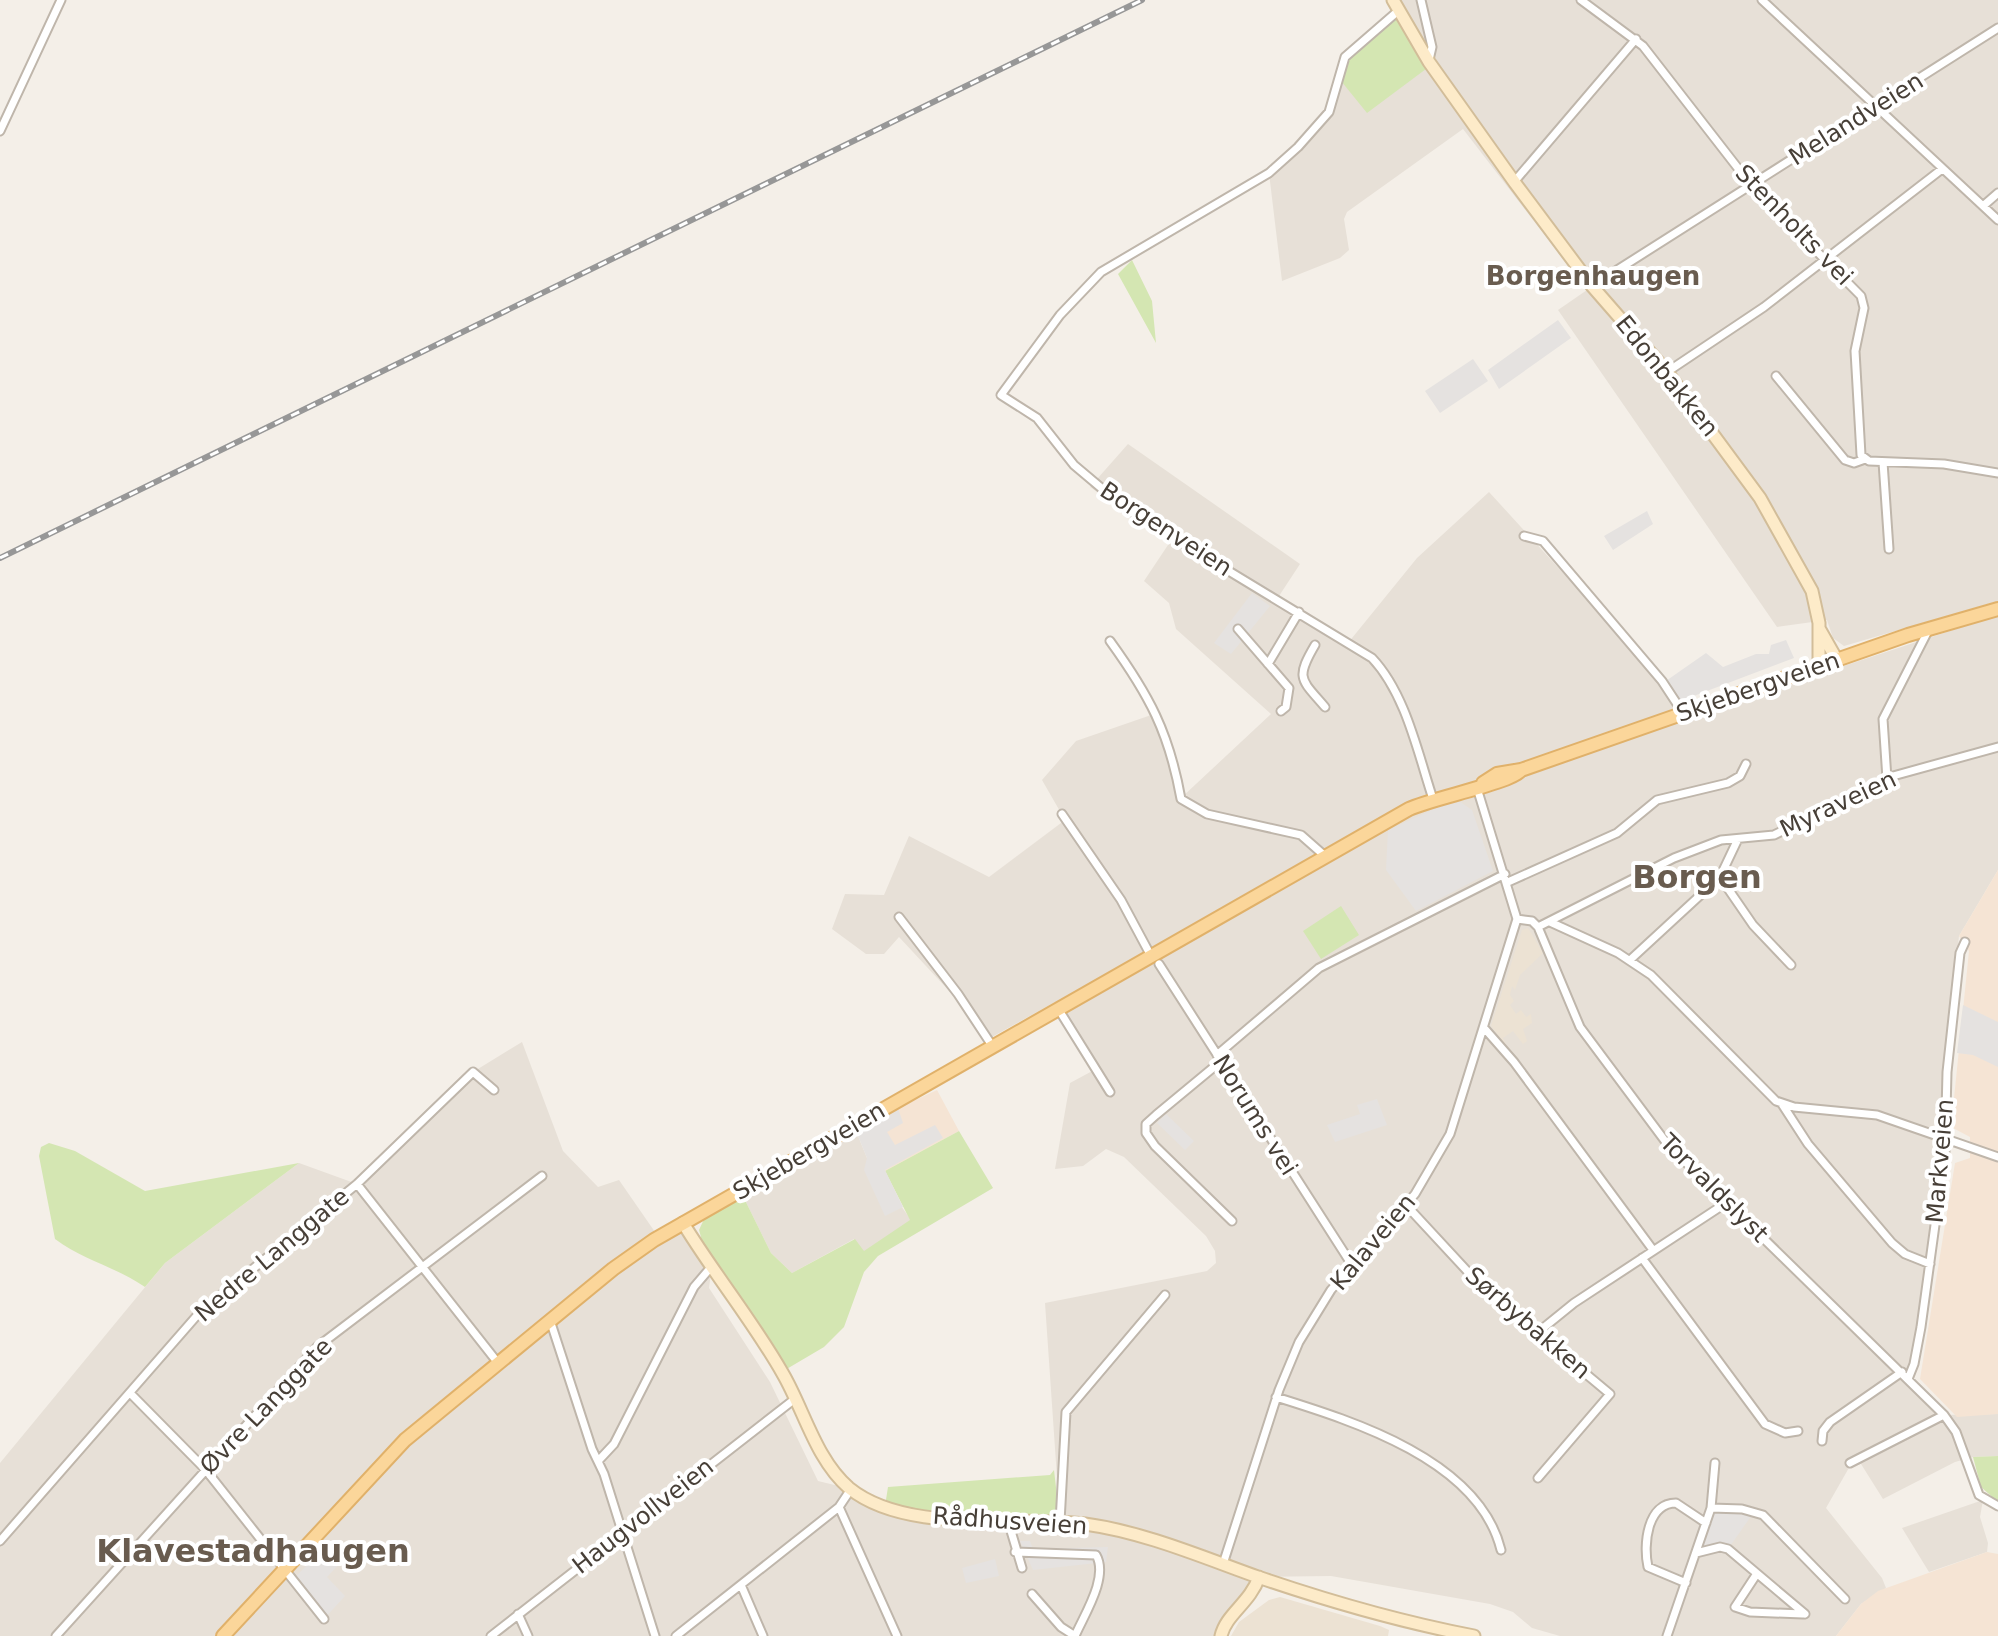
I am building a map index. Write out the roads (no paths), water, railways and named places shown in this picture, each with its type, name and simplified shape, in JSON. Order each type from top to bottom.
[{"type":"main road","name":"Skjebergveien","points":[[223,1636],[405,1440],[613,1269],[683,1223],[1059,1010],[1155,960],[1326,857],[1433,799],[1478,786],[1497,774],[1521,770],[1819,666],[1998,609]]},
{"type":"street","points":[[0,131],[61,0]]},
{"type":"street","points":[[1421,0],[1432,47],[1429,62]]},
{"type":"street","name":"Stenholts vei","points":[[1581,0],[1636,39],[1751,185],[1857,290],[1863,302],[1855,351],[1859,442],[1865,459]]},
{"type":"street","points":[[1762,0],[1998,220]]},
{"type":"street","name":"Edonbakken","points":[[1395,6],[1429,62],[1514,182],[1592,286],[1667,372],[1745,475],[1794,553],[1812,591],[1820,629],[1819,666]]},
{"type":"street","name":"Borgenveien","points":[[1395,6],[1345,57],[1329,112],[1307,139],[1269,173],[1101,272],[1060,315],[1001,395],[1037,418],[1074,465],[1125,508],[1299,612],[1379,665],[1409,727],[1433,799]]},
{"type":"street","name":"Melandveien","points":[[1592,286],[1998,28]]},
{"type":"street","points":[[1514,182],[1636,39]]},
{"type":"street","points":[[1667,372],[1731,331],[1942,169]]},
{"type":"street","points":[[1983,206],[1998,193]]},
{"type":"street","points":[[1776,376],[1845,460],[1854,463],[1865,459],[1944,464],[1998,473]]},
{"type":"street","points":[[1883,462],[1889,549]]},
{"type":"street","points":[[1524,536],[1543,541],[1662,681],[1683,713]]},
{"type":"street","points":[[1268,664],[1299,612]]},
{"type":"street","points":[[1238,629],[1289,688],[1286,707],[1281,711]]},
{"type":"street","name":"Edonbakken","points":[[1820,629],[1837,660]]},
{"type":"street","points":[[1887,779],[1883,719],[1929,629]]},
{"type":"street","points":[[1110,641],[1157,713],[1173,754],[1181,799],[1207,814],[1301,835],[1326,857]]},
{"type":"street","points":[[1315,645],[1300,671],[1301,679],[1325,707]]},
{"type":"street","name":"Myraveien","points":[[1538,927],[1674,858],[1721,840],[1774,835],[1887,779],[1998,747]]},
{"type":"street","points":[[1232,1221],[1155,1146],[1146,1133],[1146,1124],[1319,968],[1506,878],[1617,833],[1657,800],[1728,783],[1740,776],[1746,764]]},
{"type":"street","points":[[1478,786],[1517,919],[1532,921],[1538,927]]},
{"type":"street","name":"Norums vei","points":[[1062,814],[1121,900],[1155,960],[1352,1265]]},
{"type":"street","points":[[1630,960],[1720,877],[1738,839]]},
{"type":"street","points":[[1720,877],[1753,925],[1791,965]]},
{"type":"street","points":[[899,917],[958,994],[993,1047]]},
{"type":"street","name":"Kalaveien","points":[[1223,1564],[1276,1397],[1312,1319],[1352,1265],[1406,1205],[1427,1175],[1455,1123],[1517,919]]},
{"type":"street","points":[[1550,922],[1630,960],[1659,982],[1753,1079],[1782,1104],[1808,1144],[1892,1243],[1905,1254],[1930,1264]]},
{"type":"street","name":"Torvaldslyst","points":[[1538,927],[1580,1027],[1668,1145],[1944,1415],[1956,1432],[1979,1495],[1998,1506]]},
{"type":"street","name":"Markveien","points":[[1905,1375],[1914,1364],[1930,1264],[1946,1138],[1944,1113],[1960,953],[1965,942]]},
{"type":"street","points":[[1059,1010],[1110,1092]]},
{"type":"street","points":[[1485,1029],[1514,1062],[1653,1250]]},
{"type":"street","name":"Nedre Langgate","points":[[0,1541],[200,1312],[357,1184],[473,1072],[494,1090]]},
{"type":"street","points":[[1782,1104],[1877,1115],[1998,1157]]},
{"type":"street","name":"Øvre Langgate","points":[[56,1636],[317,1347],[422,1264],[542,1176]]},
{"type":"street","points":[[357,1184],[498,1363]]},
{"type":"street","points":[[1537,1333],[1653,1250],[1726,1203]]},
{"type":"street","name":"Sørbybakken","points":[[1406,1205],[1471,1276],[1610,1394],[1538,1478]]},
{"type":"street","name":"Rådhusveien","points":[[683,1223],[758,1331],[796,1398],[828,1464],[851,1489],[885,1506],[928,1516],[1060,1522],[1112,1529],[1399,1619],[1474,1636]]},
{"type":"street","points":[[1642,1258],[1765,1424],[1785,1433],[1798,1431]]},
{"type":"street","points":[[599,1460],[614,1444],[694,1287],[712,1266]]},
{"type":"street","points":[[1060,1522],[1066,1412],[1165,1295]]},
{"type":"street","points":[[550,1320],[655,1636]]},
{"type":"street","points":[[1822,1441],[1823,1431],[1830,1422],[1905,1375]]},
{"type":"street","points":[[131,1394],[205,1469],[324,1619]]},
{"type":"street","points":[[1276,1397],[1368,1427],[1412,1451],[1465,1491],[1497,1533],[1501,1550]]},
{"type":"street","name":"Haugvollveien","points":[[491,1636],[796,1398]]},
{"type":"street","points":[[1850,1463],[1944,1415]]},
{"type":"street","points":[[1667,1636],[1711,1508],[1715,1463]]},
{"type":"street","points":[[676,1636],[839,1507],[851,1489]]},
{"type":"street","points":[[1686,1583],[1648,1567],[1646,1550],[1654,1513],[1664,1505],[1676,1503],[1706,1523]]},
{"type":"street","points":[[839,1507],[897,1636]]},
{"type":"street","points":[[1711,1508],[1742,1509],[1763,1515],[1845,1599]]},
{"type":"street","points":[[1008,1521],[1022,1568]]},
{"type":"street","points":[[1696,1553],[1724,1548],[1805,1614],[1750,1612],[1735,1607],[1756,1575]]},
{"type":"street","points":[[1015,1552],[1096,1555],[1102,1565],[1075,1636],[1061,1627],[1032,1594]]},
{"type":"street","points":[[1221,1636],[1224,1625],[1245,1604],[1259,1577]]},
{"type":"street","points":[[741,1585],[763,1636]]},
{"type":"street","points":[[518,1614],[528,1636]]},
{"type":"railway","points":[[0,558],[1142,0]]},
{"type":"district","name":"Borgenhaugen","points":[[1593,276]]},
{"type":"district","name":"Borgen","points":[[1697,877]]},
{"type":"district","name":"Klavestadhaugen","points":[[253,1551]]}]
